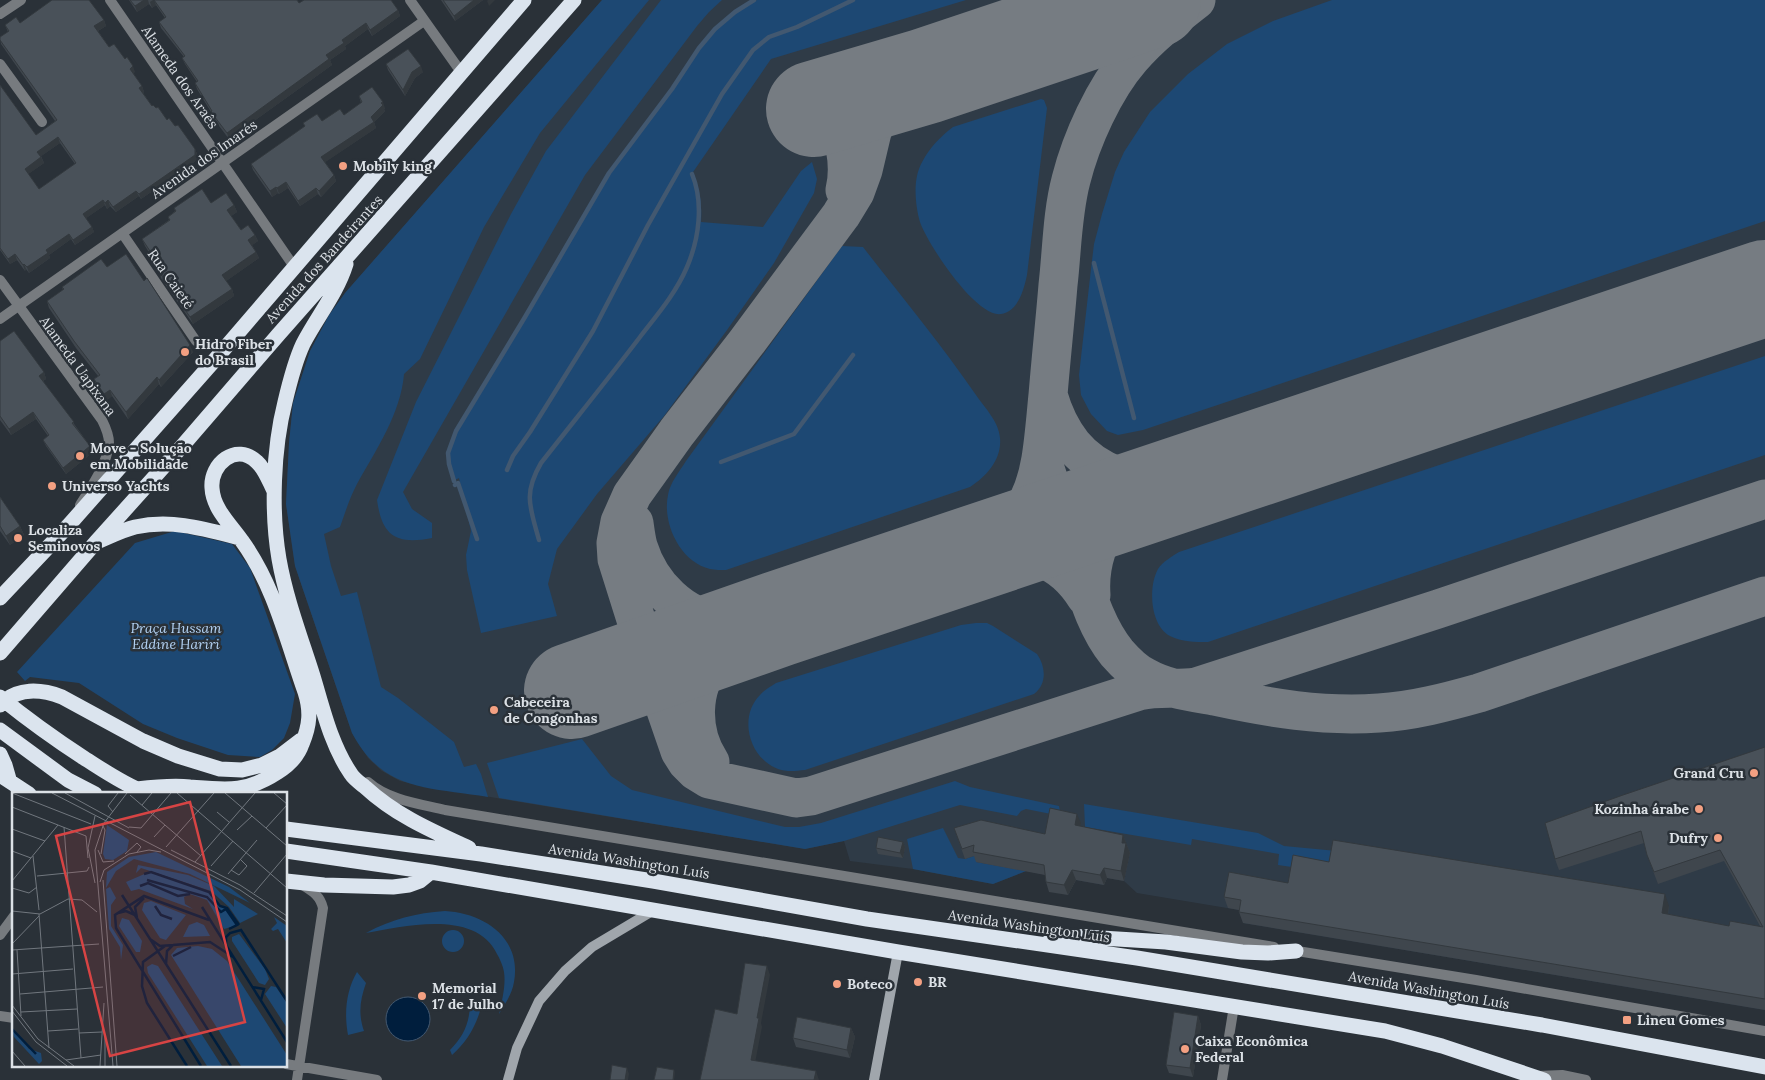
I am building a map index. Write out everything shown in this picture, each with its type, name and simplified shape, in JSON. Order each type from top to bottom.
[{"type":"highway","name":"Avenida dos Bandeirantes","points":[[0,598],[6,584],[68,526],[295,268],[524,0]]},
{"type":"highway","name":"Avenida dos Bandeirantes","points":[[0,653],[574,0]]},
{"type":"highway","points":[[348,256],[338,285],[302,346],[285,403],[274,491],[275,524],[280,560],[291,604],[332,737],[352,775],[392,809],[481,854]]},
{"type":"highway","points":[[0,697],[61,743],[142,791],[158,786],[227,790],[245,788],[259,784],[285,768],[299,753],[308,728],[310,707],[265,580],[254,557],[222,514],[215,501],[212,490],[212,477],[218,465],[226,458],[235,454],[245,456],[256,460],[262,467],[274,491]]},
{"type":"highway","points":[[96,542],[134,528],[159,523],[179,524],[240,538]]},
{"type":"highway","points":[[0,705],[14,694],[27,691],[50,693],[62,697],[143,741],[178,756],[220,769],[242,770],[262,765],[280,756],[305,738]]},
{"type":"highway","points":[[0,730],[68,780],[90,792]]},
{"type":"highway","points":[[0,754],[5,764],[4,777],[27,792]]},
{"type":"highway","name":"Avenida Washington Luís","points":[[288,829],[481,854],[653,881],[867,919],[1045,944],[1382,998],[1765,1067]]},
{"type":"highway","points":[[288,851],[431,872],[898,952],[1385,1031],[1442,1046],[1539,1078]]},
{"type":"highway","points":[[292,882],[393,887],[409,885],[420,881],[431,872]]},
{"type":"highway","points":[[1045,944],[1069,936],[1166,942],[1242,952],[1296,951]]},
{"type":"street","points":[[0,14],[21,0]]},
{"type":"street","name":"Alameda dos Araês","points":[[110,0],[295,268]]},
{"type":"street","points":[[410,0],[461,72]]},
{"type":"street","name":"Avenida dos Imarés","points":[[0,319],[424,21]]},
{"type":"street","points":[[0,64],[42,122]]},
{"type":"street","name":"Rua Caieté","points":[[122,234],[196,341]]},
{"type":"street","name":"Alameda Uapixana","points":[[0,280],[102,420],[107,432],[109,443],[105,459],[68,526]]},
{"type":"street","name":"Avenida Washington Luís","points":[[332,737],[352,766],[374,787],[396,797],[445,810],[1476,980],[1765,1031]]},
{"type":"street","points":[[292,882],[316,894],[321,900],[323,908],[298,1080]]},
{"type":"street","points":[[508,1080],[516,1048],[539,1001],[565,970],[592,947],[654,910]]},
{"type":"street","points":[[0,935],[12,919]]},
{"type":"street","points":[[874,1080],[898,952]]},
{"type":"street","points":[[1222,1080],[1234,1006]]},
{"type":"street","points":[[1735,1062],[1765,1062]]},
{"type":"street","points":[[288,1064],[377,1080]]},
{"type":"street","points":[[1539,1078],[1562,1075],[1586,1080]]},
{"type":"shaded area","points":[[602,0],[1765,0],[1765,1010],[1243,923],[1245,911],[1137,893],[1124,881],[1107,878],[1104,885],[1076,880],[1068,895],[1047,875],[1026,871],[993,884],[913,869],[850,861],[844,841],[805,849],[418,785],[400,781],[382,771],[368,758],[352,733],[295,566],[286,504],[293,403],[310,351],[345,293]]},
{"type":"shaded area","points":[[408,997],[420,1001],[426,1007],[430,1019],[426,1031],[420,1037],[408,1041],[396,1037],[390,1031],[386,1019],[390,1007],[396,1001]]},
{"type":"green space","points":[[602,0],[649,0],[540,133],[484,227],[420,359],[404,374],[402,389],[393,417],[354,489],[340,527],[324,534],[331,566],[341,596],[357,592],[381,687],[454,742],[464,767],[476,764],[488,797],[427,788],[393,777],[378,766],[364,752],[352,733],[295,566],[286,504],[293,403],[310,351],[329,315],[345,293]]},
{"type":"green space","points":[[661,0],[722,0],[697,26],[585,175],[403,492],[412,509],[432,523],[432,538],[420,540],[400,539],[387,530],[379,512],[377,500],[416,402],[511,214],[546,151]]},
{"type":"green space","points":[[757,0],[966,0],[771,59],[693,172],[700,197],[701,222],[763,227],[801,171],[812,162],[817,179],[814,193],[774,263],[727,330],[664,416],[597,494],[557,549],[548,584],[557,616],[481,633],[467,570],[466,555],[471,531],[459,478],[455,480],[450,464],[449,453],[457,432],[610,174],[673,89],[700,48],[735,13]]},
{"type":"green space","points":[[1332,0],[1765,0],[1765,221],[1143,430],[1118,435],[1107,431],[1091,414],[1081,395],[1079,375],[1094,244],[1115,172],[1124,152],[1150,112],[1188,74],[1227,44],[1273,21]]},
{"type":"green space","points":[[1041,99],[1044,100],[1047,108],[1026,281],[1019,299],[1012,309],[1001,314],[991,312],[966,292],[942,261],[924,232],[917,205],[917,176],[922,162],[931,148],[953,127]]},
{"type":"green space","points":[[842,246],[863,247],[935,339],[987,410],[999,432],[1000,446],[996,460],[982,478],[970,487],[726,570],[710,569],[699,565],[682,550],[671,529],[667,506],[671,486],[686,461]]},
{"type":"green space","points":[[1765,356],[1765,455],[1208,642],[1175,638],[1163,631],[1158,623],[1152,595],[1155,577],[1162,564],[1179,552]]},
{"type":"green space","name":"Praça Hussam Eddine Hariri","points":[[175,531],[232,544],[250,568],[295,694],[290,723],[284,738],[272,750],[260,757],[228,755],[177,738],[143,724],[79,683],[30,677],[25,681],[17,672],[135,543]]},
{"type":"green space","points":[[987,623],[993,626],[1037,654],[1042,664],[1044,675],[1041,685],[1034,694],[805,770],[788,771],[778,769],[768,764],[754,747],[748,725],[749,714],[753,704],[760,695],[776,683],[961,625]]},
{"type":"green space","points":[[582,739],[611,776],[632,790],[785,827],[799,827],[821,823],[955,781],[970,787],[1059,806],[1061,816],[1026,809],[1017,816],[960,805],[844,841],[805,849],[499,798],[487,763]]},
{"type":"green space","points":[[1084,804],[1258,833],[1284,846],[1337,851],[1333,873],[1278,865],[1279,854],[1192,839],[1191,845],[1085,827]]},
{"type":"green space","points":[[943,828],[958,858],[965,859],[977,855],[976,862],[1026,871],[993,884],[913,869],[907,839]]},
{"type":"green space","points":[[445,911],[473,917],[486,923],[506,941],[512,953],[515,966],[514,982],[510,995],[499,1014],[504,988],[503,967],[487,940],[473,931],[456,926],[438,924],[400,927],[366,933],[404,918],[424,913]]},
{"type":"green space","points":[[453,930],[461,933],[464,941],[461,949],[453,952],[445,949],[442,941],[445,933]]},
{"type":"green space","points":[[357,972],[366,983],[360,1007],[364,1031],[348,1035],[346,1019],[348,994]]},
{"type":"green space","points":[[470,1002],[482,1004],[480,1011],[475,1025],[467,1038],[452,1055],[450,1050],[459,1039],[467,1022]]},
{"type":"building","points":[[52,0],[89,0],[104,20],[94,26],[109,47],[114,44],[125,59],[127,57],[133,66],[130,69],[142,86],[139,88],[152,106],[158,107],[167,120],[169,118],[175,126],[178,125],[195,149],[195,155],[139,194],[136,191],[113,207],[108,200],[105,203],[103,200],[83,214],[92,227],[73,240],[69,234],[46,250],[48,253],[27,267],[23,265],[15,254],[8,259],[0,248],[0,85],[36,135],[57,120],[0,40],[0,37],[9,31],[5,25],[16,17],[20,23]],"holes":[[[58,137],[76,163],[39,189],[25,169],[41,157],[37,152]]]},
{"type":"building","points":[[130,0],[144,0],[135,6]]},
{"type":"building","points":[[154,0],[297,0],[299,3],[304,0],[391,0],[398,10],[370,30],[366,23],[342,40],[344,43],[326,55],[329,59],[227,133],[211,112],[195,83],[198,81],[182,58],[185,56],[159,22],[166,17]]},
{"type":"building","points":[[443,0],[474,0],[454,16]]},
{"type":"building","points":[[408,49],[421,66],[412,72],[403,90],[386,64]]},
{"type":"building","points":[[372,87],[383,102],[381,103],[383,105],[371,117],[374,122],[321,157],[334,175],[319,191],[316,188],[298,201],[286,182],[270,191],[251,164],[305,126],[303,123],[317,114],[322,121],[340,109],[344,115],[362,102],[359,96]]},
{"type":"building","points":[[202,189],[211,203],[226,193],[234,205],[227,210],[241,230],[248,225],[255,235],[248,240],[256,252],[222,275],[232,289],[190,317],[159,271],[162,269],[142,239],[170,220],[168,217],[176,211],[174,208]]},
{"type":"building","points":[[126,254],[144,281],[147,278],[190,345],[159,380],[157,377],[126,412],[110,390],[104,394],[94,379],[100,375],[47,301],[64,289],[62,287],[101,259],[107,267]]},
{"type":"building","points":[[14,331],[44,372],[39,376],[90,446],[63,468],[43,440],[49,435],[33,412],[9,429],[0,416],[0,341]]},
{"type":"building","points":[[0,497],[20,526],[6,536],[0,526]]},
{"type":"building","points":[[1765,747],[1765,999],[1239,912],[1241,900],[1224,897],[1229,872],[1288,883],[1293,855],[1329,862],[1333,840],[1665,894],[1662,913],[1729,926],[1730,921],[1763,927],[1720,850],[1654,872],[1647,855],[1641,831],[1555,859],[1545,823]]},
{"type":"building","points":[[1050,808],[1077,814],[1075,825],[1123,835],[1122,843],[1126,843],[1121,871],[1104,868],[1100,875],[1072,870],[1064,885],[1046,882],[1044,865],[973,852],[974,845],[962,849],[954,828],[981,820],[1045,834]]},
{"type":"building","points":[[878,837],[903,842],[900,853],[876,848]]},
{"type":"building","points":[[745,963],[767,966],[751,1060],[816,1071],[814,1080],[700,1080],[715,1009],[737,1014]]},
{"type":"building","name":"Caixa Econômica Federal","points":[[1174,1012],[1198,1016],[1190,1068],[1166,1065]]},
{"type":"building","points":[[797,1017],[851,1028],[847,1050],[793,1038]]},
{"type":"building","points":[[612,1065],[627,1068],[625,1080],[610,1080]]},
{"type":"building","points":[[657,1067],[674,1070],[673,1080],[654,1080]]},
{"type":"waterway","points":[[454,481],[448,453],[456,431],[609,173],[672,89],[699,48],[715,29],[735,12],[754,0]]},
{"type":"waterway","points":[[507,470],[513,456],[593,331],[648,225],[722,94],[753,50],[769,37],[797,27],[853,0]]},
{"type":"waterway","points":[[539,540],[530,501],[530,492],[535,474],[541,463],[672,295],[687,267],[695,245],[699,221],[698,197],[692,174]]},
{"type":"waterway","points":[[1094,263],[1134,418]]},
{"type":"waterway","points":[[721,462],[794,434],[853,355]]},
{"type":"waterway","points":[[455,485],[458,483],[477,539]]},
{"type":"taxiway","points":[[1130,0],[1151,0]]},
{"type":"taxiway","points":[[1048,395],[1066,206],[1071,180],[1081,148],[1103,100],[1131,58],[1170,20],[1196,0]]},
{"type":"taxiway","points":[[926,76],[898,94],[878,117],[855,192],[841,215],[677,432],[632,495],[620,522],[616,543],[617,559],[680,751],[696,771],[709,779],[796,798],[811,796],[1139,691],[1196,687],[1438,609],[1765,499]]},
{"type":"taxiway","points":[[832,104],[847,157],[845,190]]},
{"type":"taxiway","points":[[959,558],[986,544],[1007,529],[1022,512],[1032,493],[1038,472],[1048,395],[1058,422],[1065,434],[1072,444],[1092,463],[1125,478],[1175,486]]},
{"type":"taxiway","points":[[1042,459],[1093,610],[1103,632],[1117,653],[1137,672],[1161,684],[1255,704],[1337,714],[1392,712],[1430,706],[1479,693],[1765,596]]},
{"type":"taxiway","points":[[1091,595],[1093,562],[1100,541],[1106,531],[1121,514],[1154,493]]},
{"type":"taxiway","points":[[634,523],[638,546],[643,560],[659,586],[681,607],[709,620],[724,623],[745,623],[778,619]]},
{"type":"taxiway","points":[[980,551],[1012,552],[1040,558],[1065,572],[1086,597]]},
{"type":"taxiway","points":[[710,762],[703,750],[696,724],[697,697],[700,684],[714,660],[746,630]]},
{"type":"runway","points":[[814,109],[926,76],[1153,0]]},
{"type":"runway","points":[[572,691],[778,619],[1765,288]]},
{"type":"place","name":"Mobily king","points":[[343,166]]},
{"type":"place","name":"Hidro Fiber do Brasil","points":[[185,352]]},
{"type":"place","name":"Move - Solução em Mobilidade","points":[[80,456]]},
{"type":"place","name":"Universo Yachts","points":[[52,486]]},
{"type":"place","name":"Localiza Seminovos","points":[[18,538]]},
{"type":"place","name":"Cabeceira de Congonhas","points":[[494,710]]},
{"type":"place","name":"Grand Cru","points":[[1754,773]]},
{"type":"place","name":"Kozinha árabe","points":[[1699,809]]},
{"type":"place","name":"Dufry","points":[[1718,838]]},
{"type":"place","name":"BR","points":[[918,982]]},
{"type":"place","name":"Boteco","points":[[837,984]]},
{"type":"place","name":"Memorial 17 de Julho","points":[[422,996]]},
{"type":"place","name":"Lineu Gomes","points":[[1627,1020]]},
{"type":"place","name":"Caixa Econômica Federal","points":[[1185,1049]]}]
